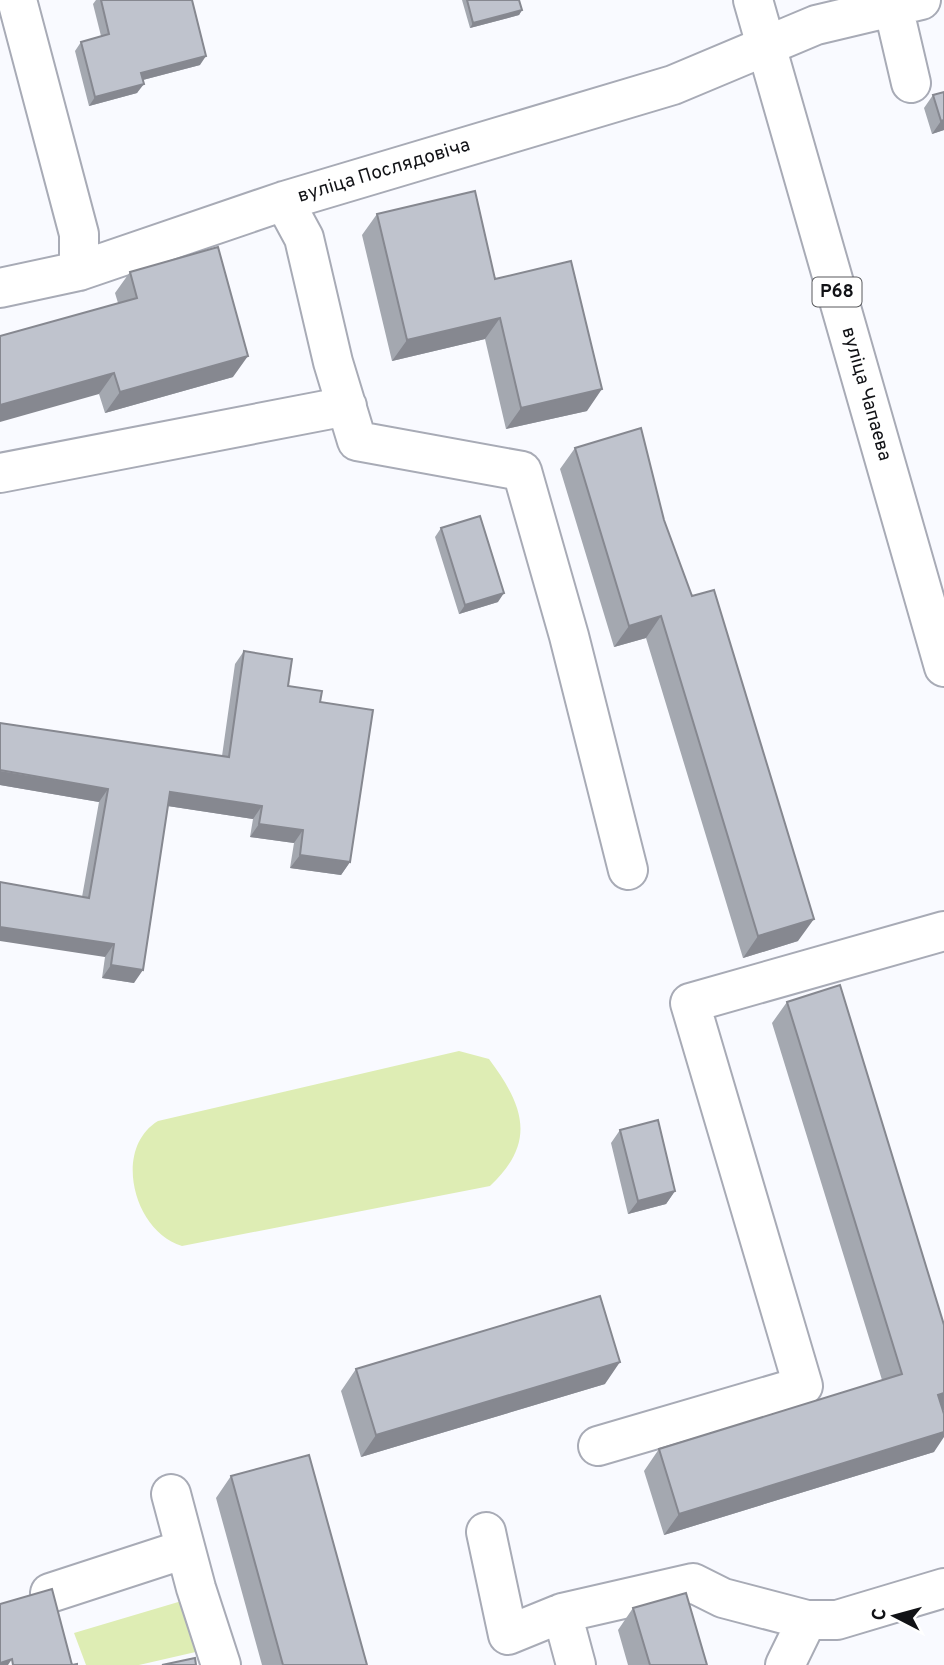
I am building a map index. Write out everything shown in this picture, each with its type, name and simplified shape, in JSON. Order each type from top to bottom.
[{"type":"street","points":[[17,0],[79,234],[79,271]]},
{"type":"street","name":"вуліца Чапаева","points":[[753,0],[944,667]]},
{"type":"street","points":[[907,3],[911,83]]},
{"type":"street","name":"вуліца Послядовіча","points":[[0,288],[79,271],[284,201],[673,85],[816,25],[907,3]]},
{"type":"street","points":[[284,201],[304,238],[357,440],[522,471],[569,636],[628,870]]},
{"type":"street","points":[[0,473],[347,406]]},
{"type":"street","points":[[598,1446],[803,1386],[690,1003],[944,931]]},
{"type":"street","points":[[171,1493],[220,1665]]},
{"type":"street","points":[[486,1532],[508,1635],[562,1613],[693,1583],[723,1598],[807,1620],[837,1620],[944,1588]]},
{"type":"street","points":[[50,1593],[185,1549]]},
{"type":"street","points":[[562,1613],[576,1665]]},
{"type":"street","points":[[785,1665],[807,1620]]},
{"type":"green space","points":[[459,1051],[489,1059],[511,1092],[517,1108],[520,1139],[515,1154],[490,1186],[182,1246],[165,1238],[141,1208],[133,1169],[136,1150],[144,1134],[158,1121]]},
{"type":"green space","points":[[185,1600],[200,1651],[139,1665],[86,1665],[74,1633]]},
{"type":"building","points":[[101,0],[192,0],[206,56],[141,73],[144,84],[95,97],[81,42],[109,34]]},
{"type":"building","points":[[467,0],[519,0],[522,10],[473,23]]},
{"type":"building","points":[[944,92],[944,120],[941,121],[933,95]]},
{"type":"building","points":[[475,191],[495,279],[571,261],[602,389],[521,408],[500,318],[407,340],[377,214]]},
{"type":"building","points":[[218,247],[248,356],[120,392],[114,373],[0,405],[0,336],[137,298],[130,272]]},
{"type":"building","points":[[641,428],[664,520],[692,596],[714,590],[814,919],[758,936],[661,616],[629,626],[575,448]]},
{"type":"building","points":[[480,516],[504,593],[465,605],[441,528]]},
{"type":"building","points":[[244,651],[292,659],[288,686],[322,691],[320,702],[373,710],[350,862],[300,855],[303,830],[259,824],[262,806],[170,792],[143,970],[111,965],[114,944],[0,927],[0,882],[89,898],[108,789],[0,770],[0,723],[229,757]]},
{"type":"building","points":[[840,985],[944,1325],[944,1393],[938,1395],[944,1414],[944,1432],[679,1514],[659,1449],[902,1374],[787,1002]]},
{"type":"building","points":[[658,1120],[675,1191],[638,1201],[620,1130]]},
{"type":"building","points":[[600,1296],[620,1362],[376,1435],[356,1369]]},
{"type":"building","points":[[309,1455],[367,1665],[283,1665],[231,1476]]},
{"type":"building","points":[[52,1589],[72,1665],[13,1665],[12,1659],[0,1663],[0,1604]]},
{"type":"building","points":[[686,1593],[707,1665],[650,1665],[633,1608]]},
{"type":"building","points":[[195,1658],[196,1665],[162,1665]]}]
